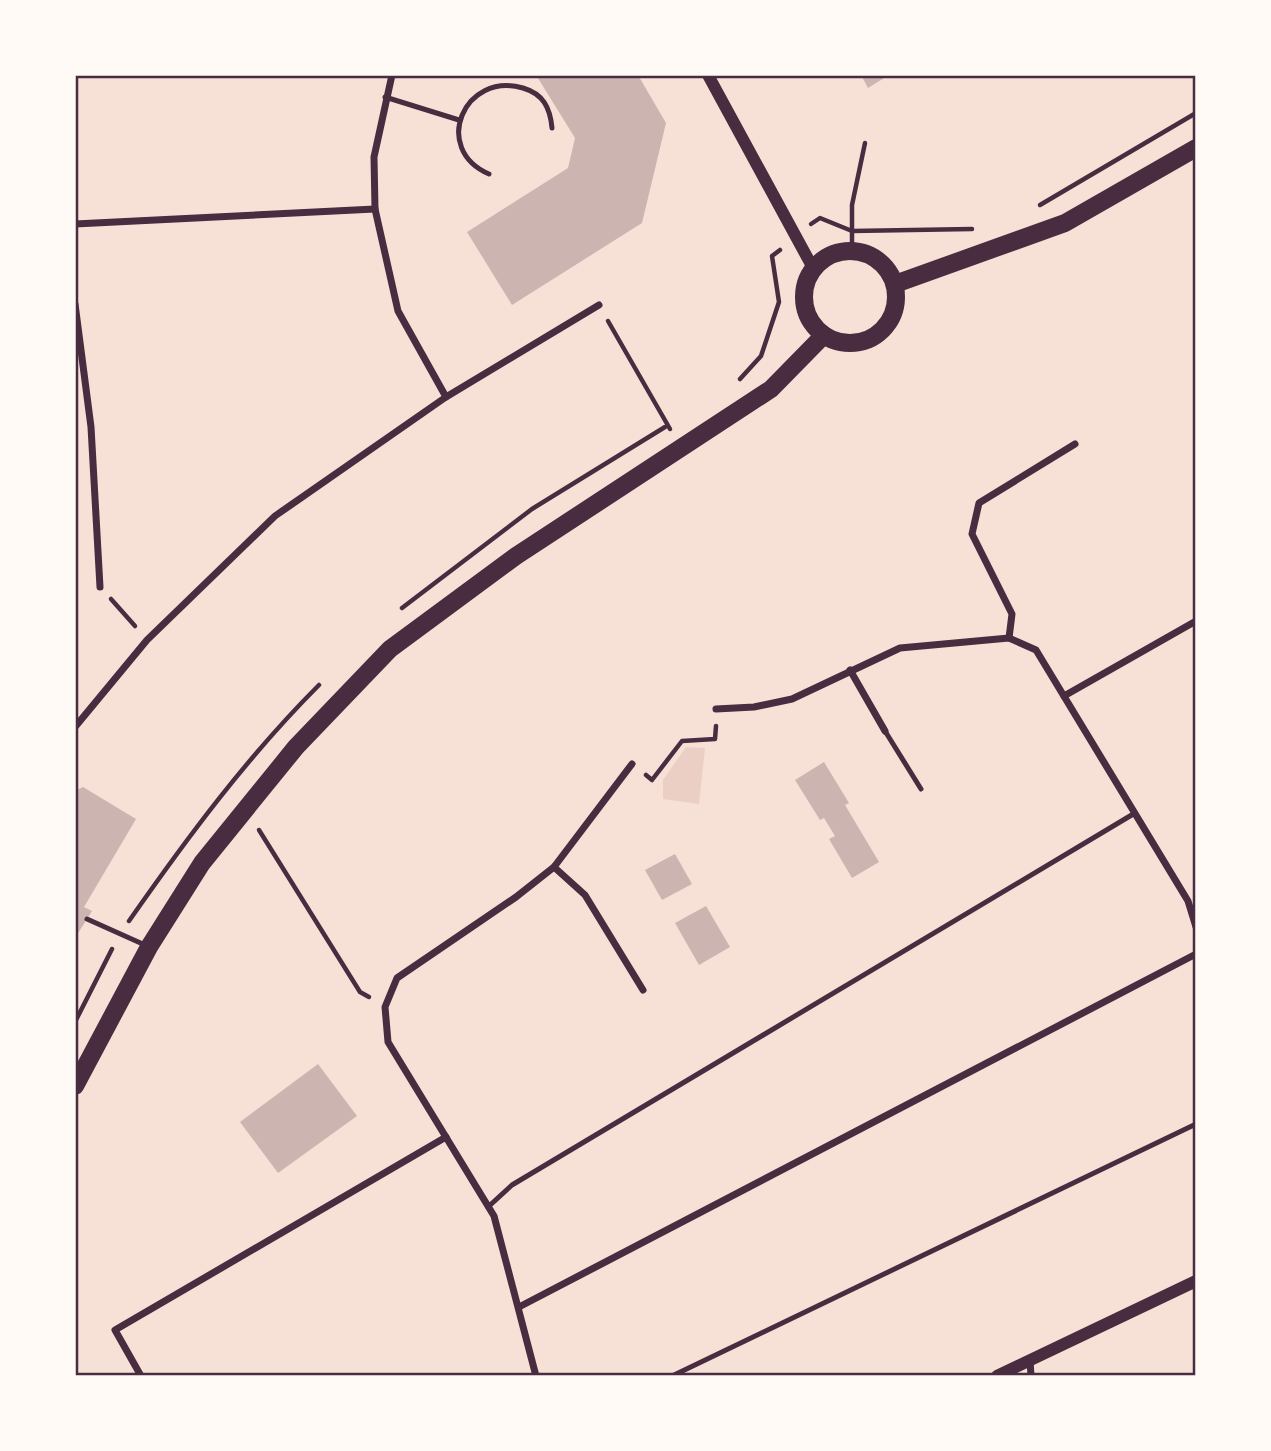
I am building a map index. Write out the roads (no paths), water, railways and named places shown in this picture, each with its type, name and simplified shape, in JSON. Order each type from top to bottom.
[{"type":"main road","points":[[895,284],[1065,223],[1196,148]]},
{"type":"main road","points":[[852,251],[879,261],[895,284],[893,313],[877,334],[850,343],[824,335],[806,311],[806,281],[813,268],[824,258],[852,251]]},
{"type":"main road","points":[[75,1086],[149,947],[202,863],[296,747],[390,649],[516,556],[771,389],[824,335]]},
{"type":"street","points":[[391,75],[374,157],[374,209],[398,311],[446,397]]},
{"type":"street","points":[[708,75],[813,268]]},
{"type":"street","points":[[75,224],[374,209]]},
{"type":"street","points":[[75,304],[91,427],[100,587]]},
{"type":"street","points":[[75,727],[147,640],[275,516],[446,397],[599,305]]},
{"type":"street","points":[[1009,638],[1012,614],[972,534],[979,503],[1075,444]]},
{"type":"street","points":[[1064,696],[1196,621]]},
{"type":"street","points":[[716,709],[754,707],[792,699],[900,648],[1009,638],[1036,650],[1188,901],[1196,927]]},
{"type":"street","points":[[850,670],[885,731]]},
{"type":"street","points":[[536,1376],[494,1216],[387,1042],[385,1007],[397,978],[516,897],[554,866],[632,764]]},
{"type":"street","points":[[554,866],[585,895],[643,990]]},
{"type":"street","points":[[1188,901],[1196,896]]},
{"type":"street","points":[[519,1307],[1196,954]]},
{"type":"street","points":[[141,1376],[115,1330],[446,1137]]},
{"type":"street","points":[[997,1376],[1196,1281]]},
{"type":"street","points":[[1030,1360],[1031,1376]]},
{"type":"lane","points":[[458,120],[482,91],[496,84],[512,85],[543,98],[551,114],[552,128]]},
{"type":"lane","points":[[386,97],[458,120]]},
{"type":"lane","points":[[458,120],[465,156],[474,167],[489,174]]},
{"type":"lane","points":[[885,731],[921,789]]},
{"type":"lane","points":[[488,1207],[512,1185],[1135,813]]},
{"type":"lane","points":[[87,919],[149,947]]},
{"type":"lane","points":[[672,1376],[1196,1124]]}]
